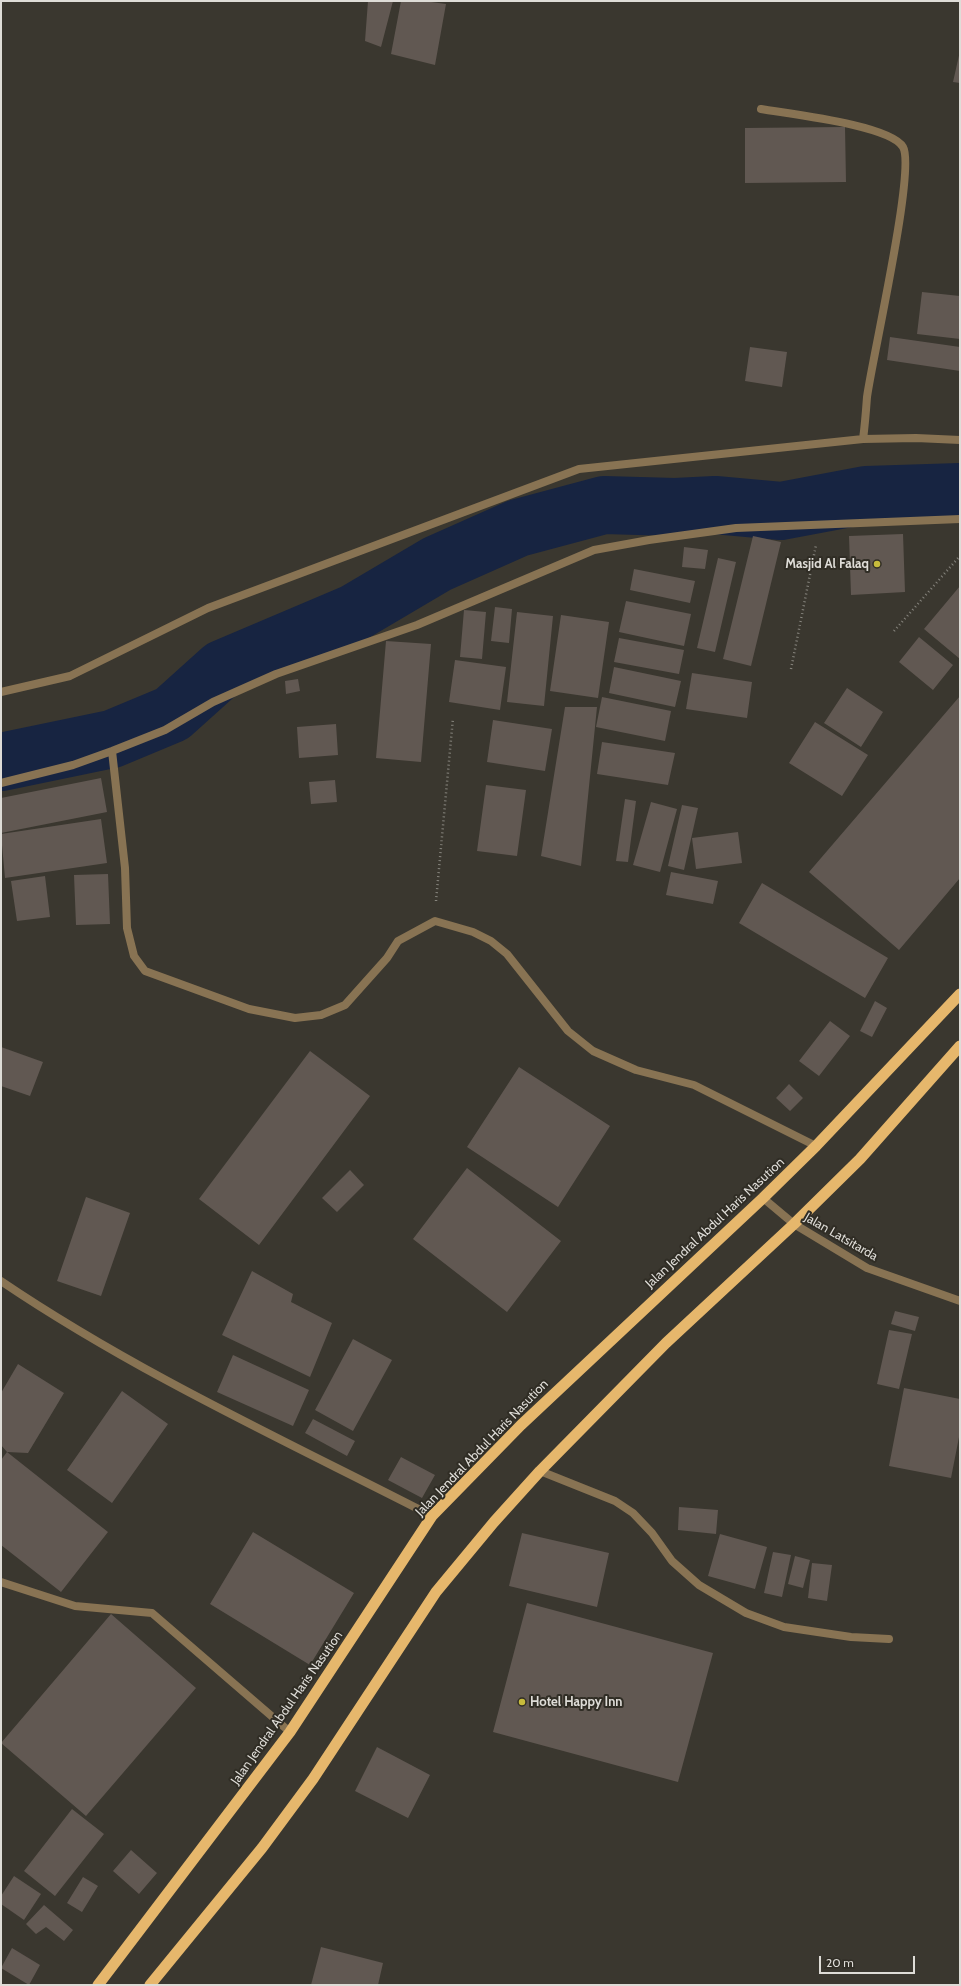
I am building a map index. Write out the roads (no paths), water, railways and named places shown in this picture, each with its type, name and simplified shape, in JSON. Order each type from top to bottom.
[{"type":"highway","name":"Jalan Jendral Abdul Haris Nasution","points":[[98,1985],[290,1732],[432,1516],[521,1425],[763,1198],[816,1146],[960,994]]},
{"type":"highway","points":[[150,1985],[262,1848],[313,1779],[436,1592],[494,1522],[540,1472],[666,1344],[794,1224],[860,1159],[960,1046]]},
{"type":"street","points":[[761,109],[873,129],[893,138],[903,146],[906,160],[902,199],[867,398],[863,439]]},
{"type":"street","points":[[1,692],[70,676],[208,608],[579,469],[863,439],[916,438],[960,440]]},
{"type":"street","points":[[1,783],[73,765],[112,751],[165,730],[214,702],[276,674],[416,625],[594,550],[649,540],[736,528],[960,519]]},
{"type":"street","points":[[112,751],[125,868],[127,928],[134,956],[145,971],[176,984],[249,1009],[296,1018],[321,1015],[345,1004],[387,958],[398,941],[435,921],[473,932],[491,941],[507,954],[568,1031],[593,1051],[636,1070],[694,1085],[816,1146]]},
{"type":"street","name":"Jalan Latsitarda","points":[[763,1198],[794,1224],[867,1268],[960,1301]]},
{"type":"street","points":[[1,1281],[54,1317],[137,1365],[432,1516]]},
{"type":"street","points":[[540,1472],[615,1501],[633,1513],[652,1532],[672,1561],[699,1584],[746,1613],[784,1627],[851,1637],[889,1639]]},
{"type":"street","points":[[1,1582],[75,1606],[152,1613],[290,1732]]},
{"type":"waterway","points":[[1,762],[112,739],[172,714],[222,669],[354,613],[437,564],[518,528],[604,505],[675,507],[715,505],[781,511],[866,495],[960,492]]},
{"type":"place","name":"Masjid Al Falaq","points":[[877,564]]},
{"type":"place","name":"Hotel Happy Inn","points":[[522,1702]]}]
